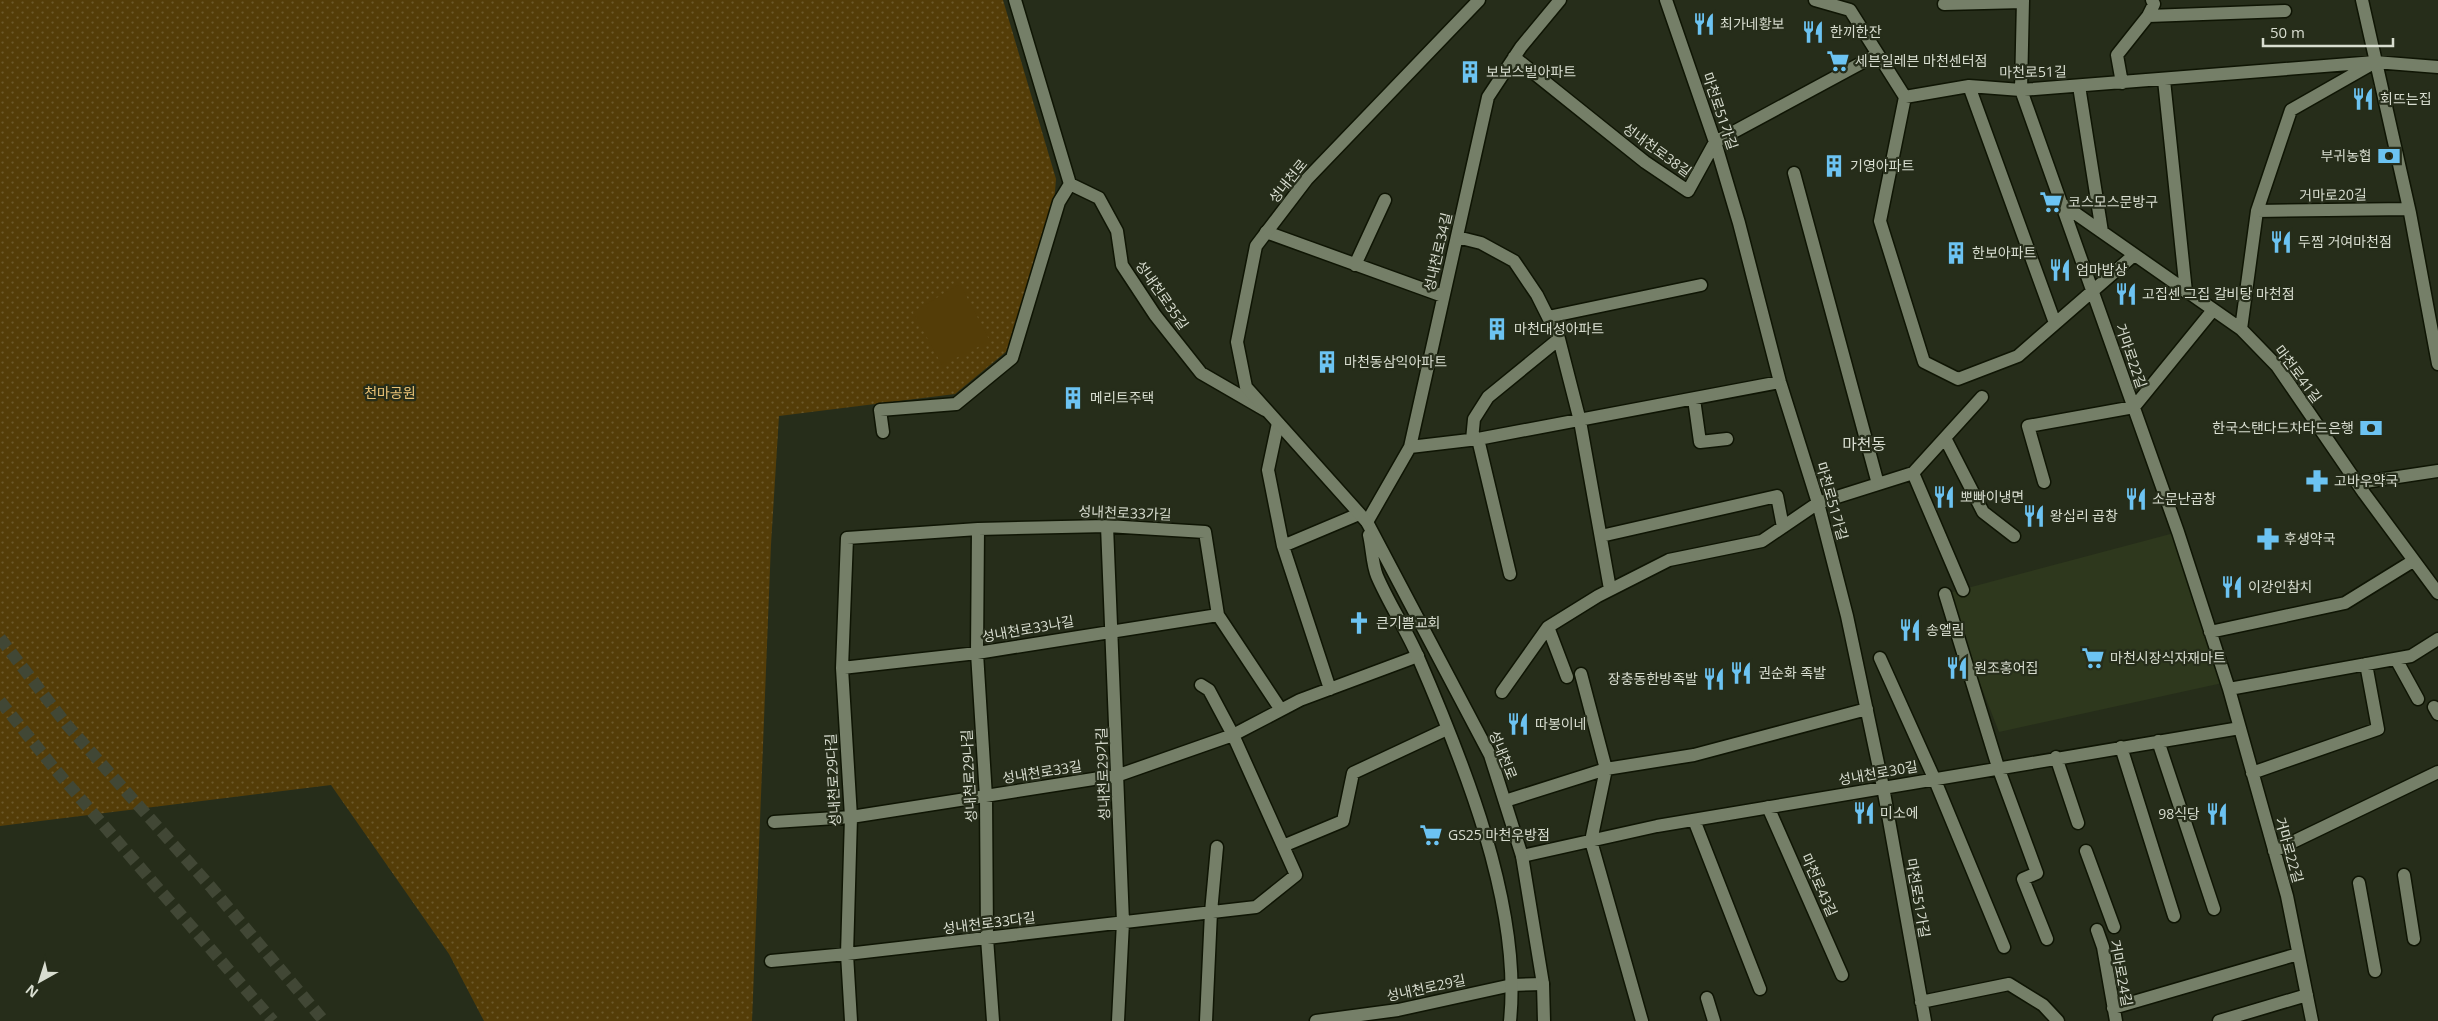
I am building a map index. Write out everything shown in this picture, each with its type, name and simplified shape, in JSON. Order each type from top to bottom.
[{"type":"street","points":[[883,432],[880,410],[956,404],[1012,358],[1059,202],[1070,184],[1014,0]]},
{"type":"street","name":"성내천로","points":[[1479,0],[1307,179],[1256,246],[1237,342],[1246,387],[1363,518],[1490,755],[1522,856],[1542,984],[1545,1019]]},
{"type":"street","name":"성내천로34길","points":[[1363,518],[1410,447],[1488,97],[1514,57],[1560,0]]},
{"type":"street","name":"마천로51가길","points":[[1666,0],[1715,142],[1739,223],[1780,382],[1818,503],[1847,616],[1884,787],[1925,1021]]},
{"type":"street","points":[[1815,0],[1847,5],[1905,97],[1880,221],[1924,362],[1958,378],[1976,374],[2018,356],[2134,255]]},
{"type":"street","points":[[2122,83],[2117,55],[2148,16],[2154,4],[2152,0]]},
{"type":"street","points":[[2362,0],[2409,209],[2438,364]]},
{"type":"street","points":[[1944,4],[2023,1],[2021,90]]},
{"type":"street","points":[[2148,16],[2285,11]]},
{"type":"street","points":[[1715,142],[1878,54]]},
{"type":"street","name":"성내천로38길","points":[[1514,57],[1645,162],[1688,191],[1715,142]]},
{"type":"street","points":[[2240,329],[2257,212],[2292,110],[2375,62]]},
{"type":"street","name":"마천로51길","points":[[1905,97],[1969,86],[2021,90],[2375,62],[2438,67]]},
{"type":"street","points":[[2164,80],[2186,292]]},
{"type":"street","points":[[1969,86],[2055,323]]},
{"type":"street","points":[[2079,86],[2102,232]]},
{"type":"street","name":"거마로22길","points":[[2021,90],[2134,407],[2229,689],[2287,896],[2312,1021]]},
{"type":"street","points":[[1794,173],[1878,484]]},
{"type":"street","name":"성내천로35길","points":[[1070,184],[1099,198],[1117,231],[1122,265],[1155,315],[1201,373],[1267,411]]},
{"type":"street","points":[[1355,264],[1385,200]]},
{"type":"street","name":"마천로41길","points":[[2062,204],[2240,329],[2277,366],[2413,561],[2438,593]]},
{"type":"street","name":"거마로20길","points":[[2257,212],[2409,209]]},
{"type":"street","points":[[1266,232],[1444,296]]},
{"type":"street","points":[[1457,237],[1481,243],[1514,262],[1537,295],[1559,339],[1580,421],[1610,590]]},
{"type":"street","points":[[1548,318],[1702,285]]},
{"type":"street","points":[[2044,482],[2028,426],[2134,407],[2213,310]]},
{"type":"street","points":[[1510,574],[1475,439],[1474,419],[1488,397],[1559,339]]},
{"type":"street","points":[[1410,447],[1475,439],[1580,421],[1780,382]]},
{"type":"street","points":[[1502,692],[1548,627],[1610,590],[1669,560],[1762,541],[1818,503],[1913,473],[1982,397]]},
{"type":"street","points":[[1694,399],[1700,442],[1727,439]]},
{"type":"street","points":[[1278,423],[1268,470],[1283,546],[1330,689]]},
{"type":"street","points":[[1945,438],[1983,512],[2014,536]]},
{"type":"street","points":[[2358,483],[2438,471]]},
{"type":"street","points":[[1913,473],[1964,590]]},
{"type":"street","points":[[1601,536],[1778,496],[1783,527]]},
{"type":"street","points":[[1283,546],[1363,518],[1376,574],[1418,656],[1464,767],[1502,896],[1512,985],[1510,1021]]},
{"type":"street","name":"성내천로33가길","points":[[847,538],[978,529],[1107,526],[1205,532],[1218,614],[1281,710]]},
{"type":"street","name":"성내천로29가길","points":[[1107,526],[1124,922],[1118,1021]]},
{"type":"street","name":"성내천로29나길","points":[[978,529],[977,653],[986,797],[987,938],[993,1021]]},
{"type":"street","name":"성내천로29다길","points":[[847,538],[842,668],[850,818],[848,954],[851,1021]]},
{"type":"street","points":[[2210,632],[2345,604],[2413,561]]},
{"type":"street","points":[[1945,594],[1998,767],[2037,873],[2023,879],[2047,939]]},
{"type":"street","name":"성내천로33나길","points":[[842,668],[977,653],[1218,614]]},
{"type":"street","points":[[1548,627],[1567,677]]},
{"type":"street","points":[[2229,689],[2412,656],[2438,639]]},
{"type":"street","name":"성내천로33길","points":[[774,822],[850,818],[1119,775],[1233,735],[1281,710],[1330,689],[1418,656]]},
{"type":"street","points":[[1880,658],[1934,778],[2004,947]]},
{"type":"street","points":[[2396,659],[2418,699]]},
{"type":"street","points":[[2252,773],[2378,729],[2366,664]]},
{"type":"street","points":[[1581,674],[1606,769],[1590,841],[1641,1015]]},
{"type":"street","points":[[1201,684],[1209,690],[1233,735]]},
{"type":"street","points":[[1504,801],[1606,769],[1694,755],[1867,708]]},
{"type":"street","points":[[1282,846],[1344,821],[1353,773],[1447,728]]},
{"type":"street","name":"성내천로30길","points":[[1522,856],[1694,820],[2056,757],[2240,728]]},
{"type":"street","name":"성내천로33다길","points":[[771,961],[848,954],[1256,907],[1296,875],[1233,735]]},
{"type":"street","points":[[2158,741],[2214,909]]},
{"type":"street","points":[[2121,747],[2174,916]]},
{"type":"street","points":[[2056,757],[2078,823]]},
{"type":"street","points":[[2274,851],[2438,772]]},
{"type":"street","name":"마천로43길","points":[[1768,807],[1842,975]]},
{"type":"street","points":[[1694,820],[1760,989]]},
{"type":"street","points":[[1206,1021],[1211,912],[1217,847]]},
{"type":"street","points":[[2086,850],[2114,927]]},
{"type":"street","points":[[2404,875],[2414,940]]},
{"type":"street","points":[[2359,883],[2375,971]]},
{"type":"street","name":"거마로24길","points":[[2097,930],[2103,947],[2116,1021]]},
{"type":"street","points":[[2113,1008],[2298,954]]},
{"type":"street","name":"성내천로29길","points":[[1316,1021],[1398,1016],[1512,985],[1542,984]]},
{"type":"street","points":[[1921,1002],[2009,984],[2043,1005],[2058,1021]]},
{"type":"street","points":[[2219,1021],[2307,995]]},
{"type":"street","points":[[1707,998],[1714,1021]]},
{"type":"shaded area","points":[[2178,532],[2227,682],[1999,732],[1945,594]]},
{"type":"green space","name":"천마공원","points":[[0,0],[1003,0],[1056,179],[1053,216],[1007,351],[955,394],[779,416],[771,544],[752,1021],[484,1021],[449,954],[331,785],[0,826]]},
{"type":"green space","points":[[960,284],[990,341],[942,365],[913,312]]},
{"type":"tunnel","points":[[0,638],[67,725],[210,886],[324,1021]]},
{"type":"tunnel","points":[[0,701],[54,768],[273,1021]]},
{"type":"place","name":"최가네황보","points":[[1704,24]]},
{"type":"place","name":"한끼한잔","points":[[1813,32]]},
{"type":"place","name":"세븐일레븐 마천센터점","points":[[1838,61]]},
{"type":"place","name":"보보스빌아파트","points":[[1470,72]]},
{"type":"place","name":"회뜨는집","points":[[2363,99]]},
{"type":"place","name":"부귀농협","points":[[2389,156]]},
{"type":"place","name":"기영아파트","points":[[1834,166]]},
{"type":"place","name":"코스모스문방구","points":[[2051,202]]},
{"type":"place","name":"두찜 거여마천점","points":[[2281,242]]},
{"type":"place","name":"한보아파트","points":[[1956,253]]},
{"type":"place","name":"엄마밥상","points":[[2060,270]]},
{"type":"place","name":"고집센 그집 갈비탕 마천점","points":[[2126,294]]},
{"type":"place","name":"마천대성아파트","points":[[1497,329]]},
{"type":"place","name":"마천동삼익아파트","points":[[1327,362]]},
{"type":"place","name":"메리트주택","points":[[1073,398]]},
{"type":"place","name":"한국스탠다드차타드은행","points":[[2371,428]]},
{"type":"place","name":"고바우약국","points":[[2317,481]]},
{"type":"place","name":"뽀빠이냉면","points":[[1944,497]]},
{"type":"place","name":"소문난곱창","points":[[2136,499]]},
{"type":"place","name":"왕십리 곱창","points":[[2034,516]]},
{"type":"place","name":"후생약국","points":[[2268,539]]},
{"type":"place","name":"이강인참치","points":[[2232,587]]},
{"type":"place","name":"큰기쁨교회","points":[[1359,623]]},
{"type":"place","name":"송엘림","points":[[1910,630]]},
{"type":"place","name":"마천시장식자재마트","points":[[2093,658]]},
{"type":"place","name":"원조홍어집","points":[[1957,668]]},
{"type":"place","name":"권순화 족발","points":[[1741,673]]},
{"type":"place","name":"장충동한방족발","points":[[1714,679]]},
{"type":"place","name":"따봉이네","points":[[1518,724]]},
{"type":"place","name":"미소에","points":[[1864,813]]},
{"type":"place","name":"98식당","points":[[2217,814]]},
{"type":"place","name":"GS25 마천우방점","points":[[1431,835]]},
{"type":"district","name":"마천동","points":[[1864,444]]}]
